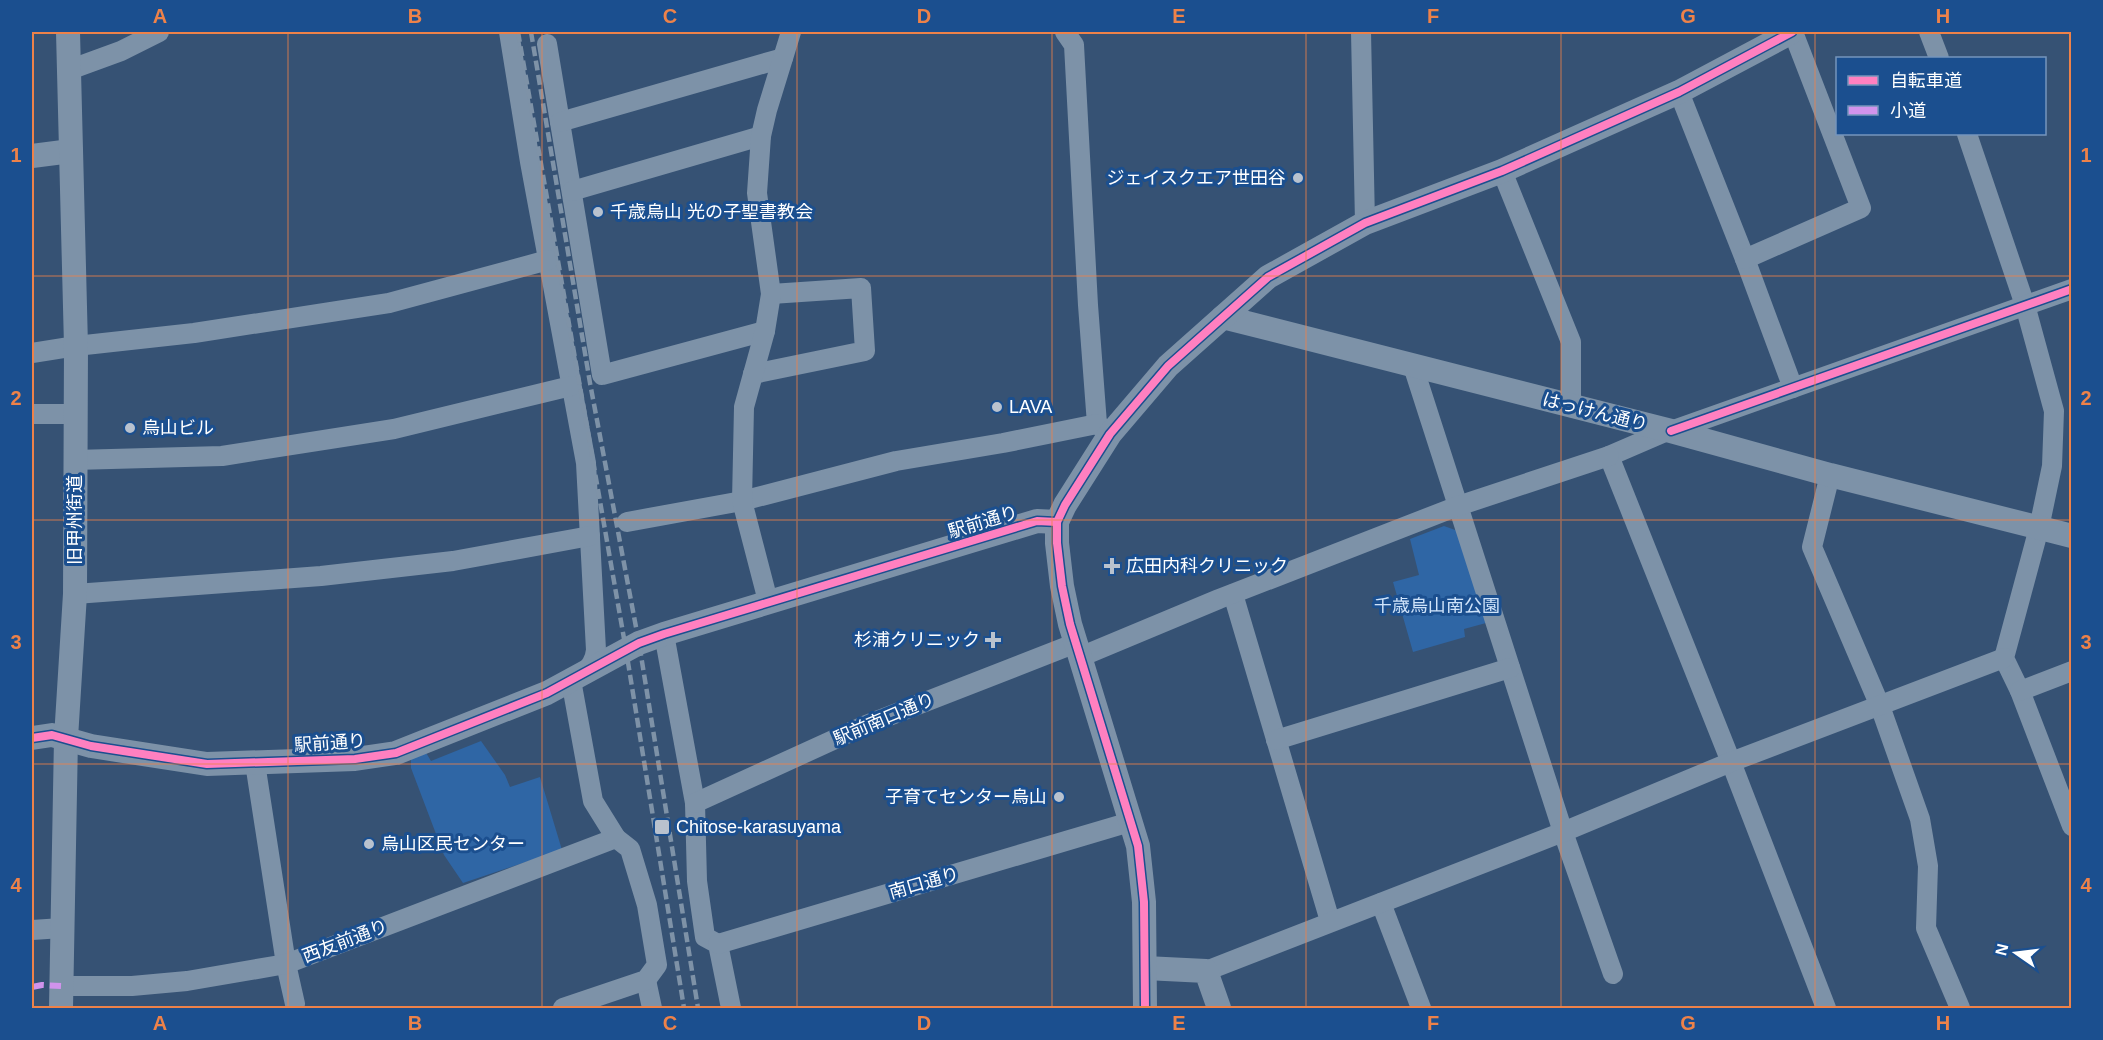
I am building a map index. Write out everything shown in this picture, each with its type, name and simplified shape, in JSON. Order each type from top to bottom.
[{"type":"street","name":"旧甲州街道","points":[[61,997],[66,738],[75,594],[76,346],[68,32]]},
{"type":"street","points":[[69,70],[121,51],[159,32]]},
{"type":"street","points":[[509,32],[586,463],[596,658],[577,677],[577,704],[593,801],[616,838],[630,849],[647,905],[657,965],[646,980],[563,1008]]},
{"type":"street","points":[[768,601],[742,501],[744,407],[765,331],[771,294],[757,194],[761,136],[791,32]]},
{"type":"street","points":[[1065,32],[1074,45],[1088,305],[1104,429]]},
{"type":"street","points":[[1361,32],[1365,223]]},
{"type":"street","points":[[1145,1008],[1142,874],[1138,846],[1078,650],[1062,586],[1057,522],[1104,429],[1168,366],[1268,277],[1365,223],[1502,171],[1679,92],[1792,32],[1862,208],[1745,259]]},
{"type":"street","points":[[1929,32],[1939,57]]},
{"type":"street","points":[[547,44],[602,375],[765,331]]},
{"type":"street","points":[[560,122],[783,58]]},
{"type":"street","points":[[1679,92],[1793,388]]},
{"type":"street","points":[[1967,135],[2063,413],[2039,528],[2004,658],[2020,691],[2072,826]]},
{"type":"street","points":[[572,191],[761,136]]},
{"type":"street","points":[[32,156],[71,150]]},
{"type":"street","points":[[1502,171],[1571,342],[1571,406]]},
{"type":"street","points":[[32,353],[194,333],[389,303],[548,260]]},
{"type":"street","points":[[753,374],[865,351],[861,288],[771,294]]},
{"type":"street","name":"駅前南口通り","points":[[695,803],[866,725],[1233,594],[1458,506],[1609,456],[1669,431],[2072,289]]},
{"type":"street","name":"はっけん通り","points":[[1223,317],[2072,536]]},
{"type":"street","points":[[1413,366],[1563,832],[1613,974]]},
{"type":"street","points":[[74,460],[222,456],[394,429],[571,386]]},
{"type":"street","points":[[32,414],[75,414]]},
{"type":"street","points":[[627,522],[742,501],[896,461],[1104,429]]},
{"type":"street","points":[[1609,456],[1826,1008]]},
{"type":"street","points":[[1830,475],[1812,547],[1880,706],[1920,819],[1928,866],[1926,928],[1960,1008]]},
{"type":"street","name":"駅前通り","points":[[32,738],[51,735],[92,746],[207,764],[355,759],[396,753],[547,693],[639,643],[664,634],[1037,521],[1057,522]]},
{"type":"street","points":[[75,594],[321,576],[453,561],[590,536]]},
{"type":"street","points":[[1233,594],[1330,921]]},
{"type":"street","points":[[664,634],[695,803],[697,881],[705,937],[718,944],[731,1008]]},
{"type":"street","points":[[1145,968],[1206,971],[1563,832],[1731,762],[2004,658]]},
{"type":"street","points":[[1276,740],[1510,668]]},
{"type":"street","points":[[2020,691],[2072,671]]},
{"type":"street","points":[[255,763],[286,964],[295,1004]]},
{"type":"street","name":"南口通り","points":[[718,944],[1130,822]]},
{"type":"street","name":"西友前通り","points":[[61,997],[132,986],[187,981],[286,964],[616,838]]},
{"type":"street","points":[[1381,903],[1421,1008]]},
{"type":"street","points":[[32,930],[62,928]]},
{"type":"street","points":[[1206,971],[1219,1008]]},
{"type":"street","points":[[646,980],[652,1008]]},
{"type":"green space","name":"千歳烏山南公園","points":[[1444,526],[1458,531],[1486,623],[1464,629],[1465,637],[1413,652],[1393,582],[1419,575],[1410,539]]},
{"type":"green space","points":[[481,741],[505,775],[510,787],[540,777],[562,850],[463,883],[444,855],[411,768],[411,755],[425,751],[431,761]]},
{"type":"railway","points":[[518,32],[626,650],[684,1008]]},
{"type":"railway","points":[[531,32],[590,383],[639,643],[698,1008]]},
{"type":"marked path","points":[[32,987],[61,986]]},
{"type":"cycle path","points":[[1145,1008],[1144,902],[1138,846],[1070,624],[1062,586],[1057,543],[1057,522],[1065,505],[1110,434],[1168,366],[1268,277],[1365,223],[1502,171],[1679,92],[1792,32]]},
{"type":"cycle path","points":[[1671,431],[2072,289]]},
{"type":"cycle path","points":[[32,738],[52,735],[91,746],[207,764],[355,759],[396,753],[547,693],[639,643],[664,634],[1037,521],[1057,522]]},
{"type":"place","name":"ジェイスクエア世田谷","points":[[1298,178]]},
{"type":"place","name":"千歳烏山 光の子聖書教会","points":[[598,212]]},
{"type":"place","name":"LAVA","points":[[997,407]]},
{"type":"place","name":"烏山ビル","points":[[130,428]]},
{"type":"place","name":"広田内科クリニック","points":[[1112,566]]},
{"type":"place","name":"杉浦クリニック","points":[[993,640]]},
{"type":"place","name":"子育てセンター烏山","points":[[1059,797]]},
{"type":"place","name":"Chitose-karasuyama","points":[[662,827]]},
{"type":"place","name":"烏山区民センター","points":[[369,844]]}]
